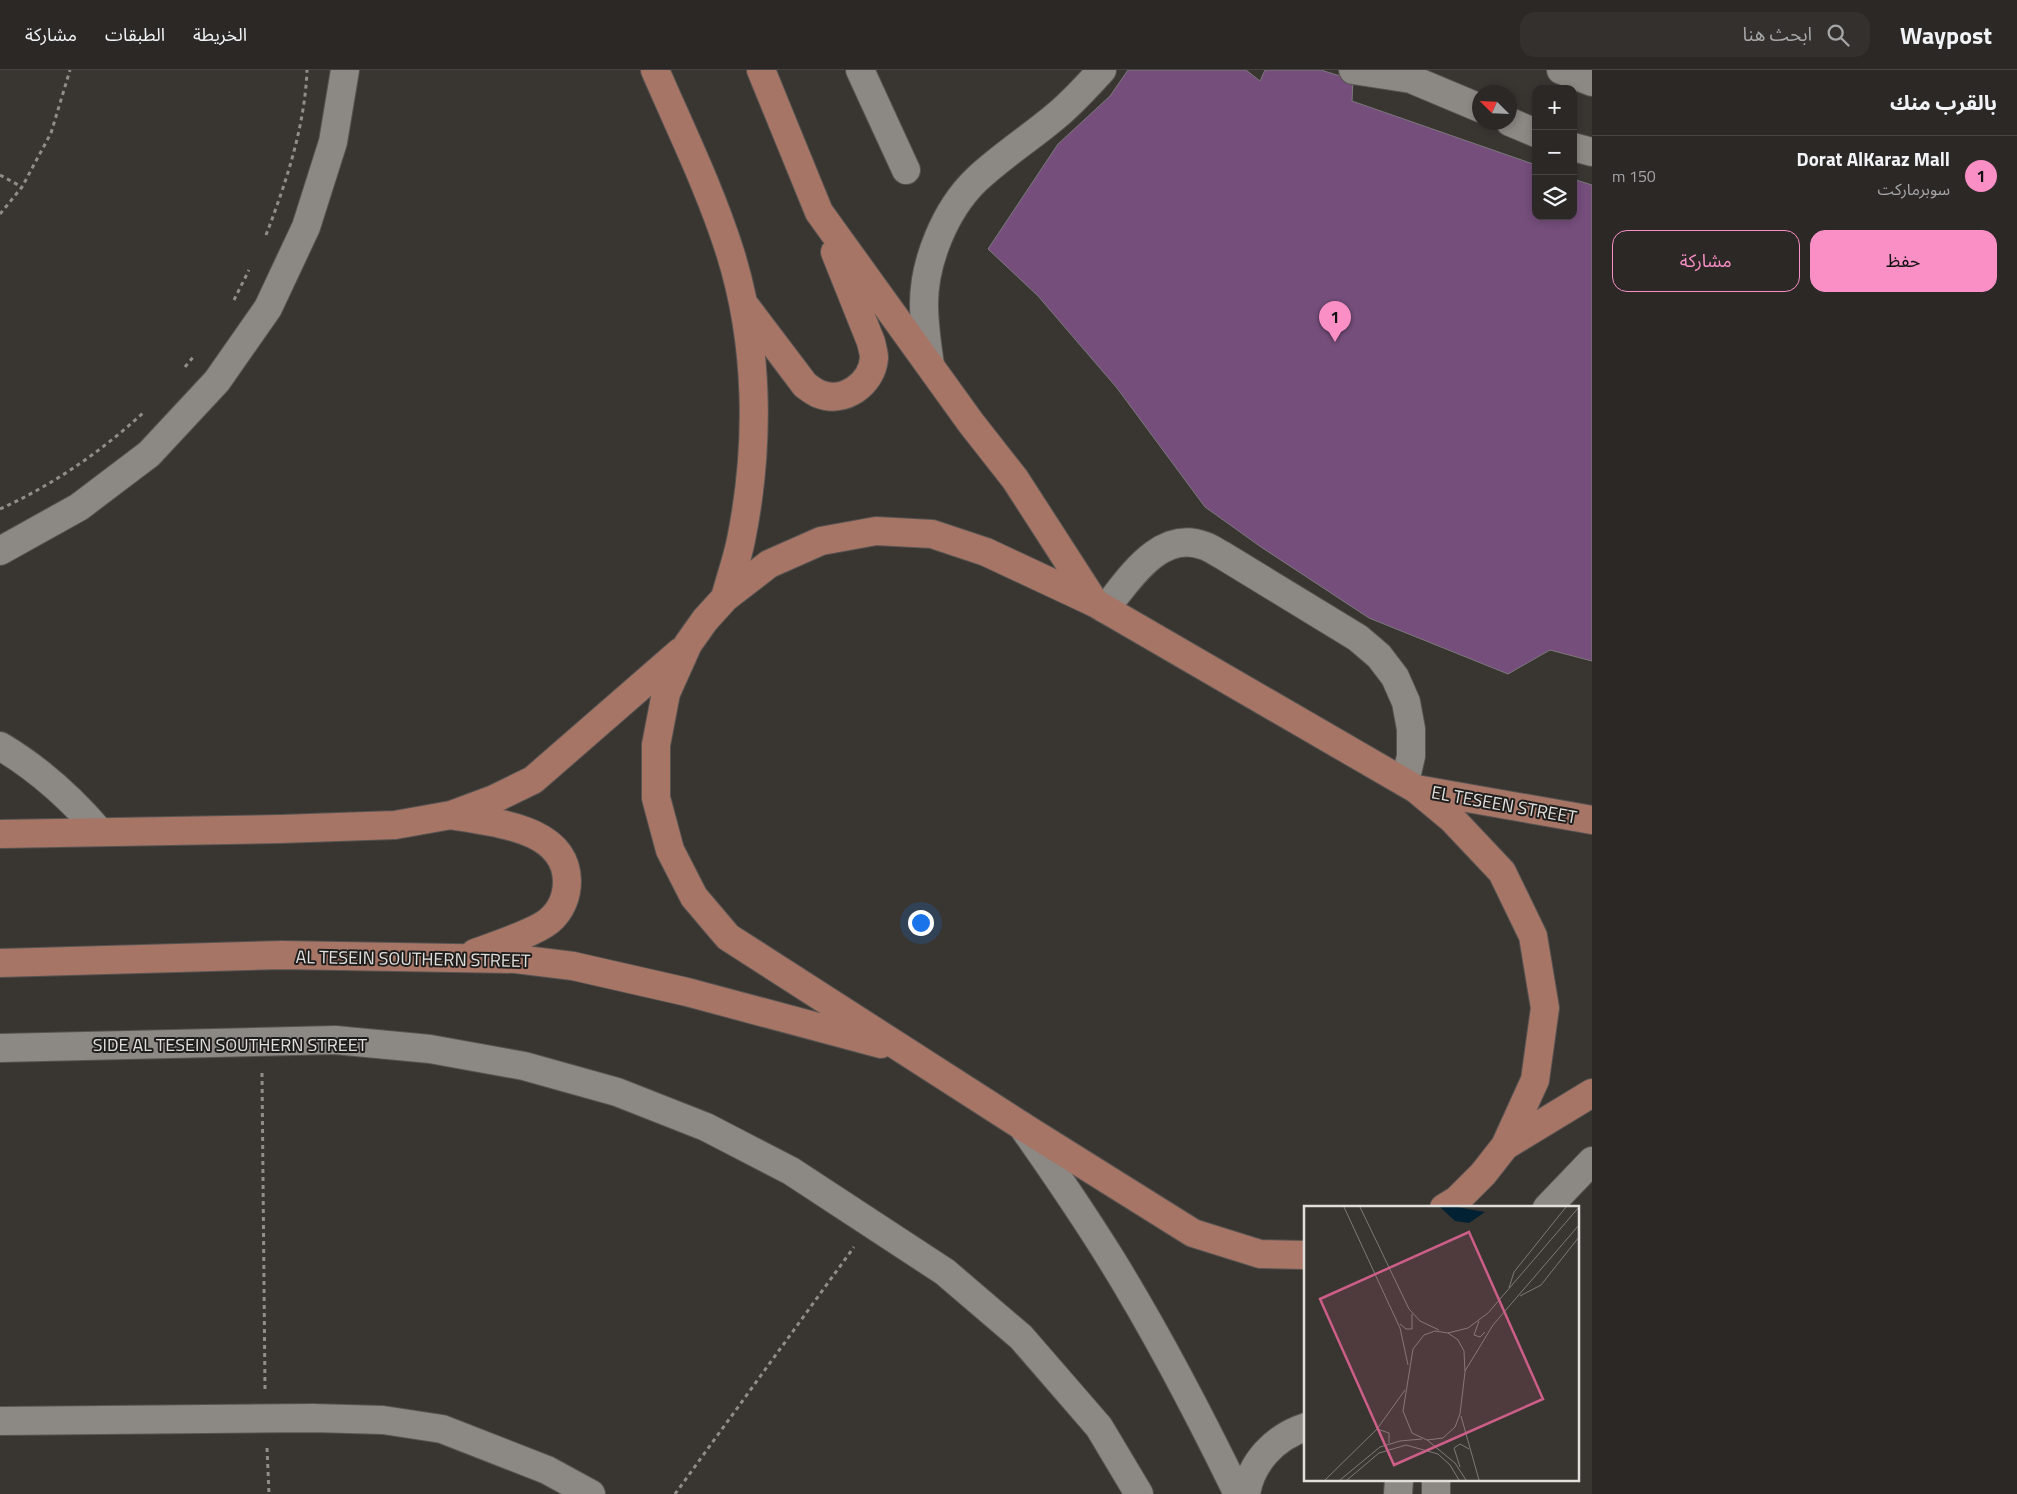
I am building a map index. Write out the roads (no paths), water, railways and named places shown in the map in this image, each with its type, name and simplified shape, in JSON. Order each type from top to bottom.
[{"type":"main road","points":[[655,70],[714,206],[731,254],[743,304],[752,363],[754,422],[750,482],[741,541],[725,598]]},
{"type":"main road","points":[[743,304],[805,385],[818,394],[833,397],[849,394],[862,385],[870,372],[874,357],[871,342],[761,70]]},
{"type":"main road","points":[[819,212],[971,424],[1015,479],[1100,606]]},
{"type":"main road","points":[[1304,1255],[1260,1254],[1193,1233],[1022,1126],[728,937],[694,897],[670,850],[656,798],[656,745],[666,693],[688,644],[705,620],[725,598],[769,564],[821,540],[876,531],[932,534],[986,552],[1100,606],[1411,786],[1452,819],[1502,872],[1533,936],[1545,1008],[1535,1080],[1505,1146],[1483,1174],[1457,1200],[1447,1206]]},
{"type":"main road","points":[[0,834],[281,829],[395,824],[451,815],[494,800],[533,780],[613,712],[688,644]]},
{"type":"main road","name":"EL TESEEN STREET","points":[[1411,786],[1592,820]]},
{"type":"main road","points":[[451,815],[528,831],[546,840],[559,854],[567,871],[567,890],[561,907],[548,921],[466,957]]},
{"type":"main road","name":"AL TESEIN SOUTHERN STREET","points":[[0,963],[282,955],[516,958],[573,966],[732,1003],[906,1051]]},
{"type":"main road","points":[[1505,1146],[1592,1094]]},
{"type":"street","points":[[0,551],[79,507],[149,454],[217,381],[268,308],[306,227],[333,142],[345,70]]},
{"type":"street","points":[[860,70],[906,170]]},
{"type":"street","points":[[930,365],[925,333],[924,302],[927,272],[937,243],[952,211],[975,181],[1059,114],[1102,70]]},
{"type":"street","points":[[1353,70],[1404,74],[1472,104]]},
{"type":"street","points":[[1562,70],[1592,82]]},
{"type":"street","points":[[1517,125],[1532,131]]},
{"type":"street","points":[[1577,148],[1592,152]]},
{"type":"street","points":[[1100,606],[1146,560],[1163,547],[1183,543],[1204,545],[1222,555],[1358,638],[1379,656],[1395,677],[1402,694],[1411,729],[1411,786]]},
{"type":"street","points":[[0,746],[24,760],[53,783],[100,832]]},
{"type":"street","name":"SIDE AL TESEIN SOUTHERN STREET","points":[[0,1048],[335,1040],[430,1049],[524,1066],[608,1090],[706,1127],[791,1171],[872,1222],[945,1272],[1021,1337],[1098,1428],[1139,1494]]},
{"type":"street","points":[[1022,1126],[1112,1260],[1152,1328],[1238,1494]]},
{"type":"street","points":[[1549,1206],[1592,1161]]},
{"type":"street","points":[[1470,1206],[1483,1174]]},
{"type":"street","points":[[0,1420],[265,1418],[383,1420],[442,1429],[547,1470],[592,1494]]},
{"type":"street","points":[[1246,1494],[1254,1469],[1265,1453],[1279,1440],[1304,1428]]},
{"type":"place","name":"Dorat AlKaraz Mall","points":[[1335,342]]}]
